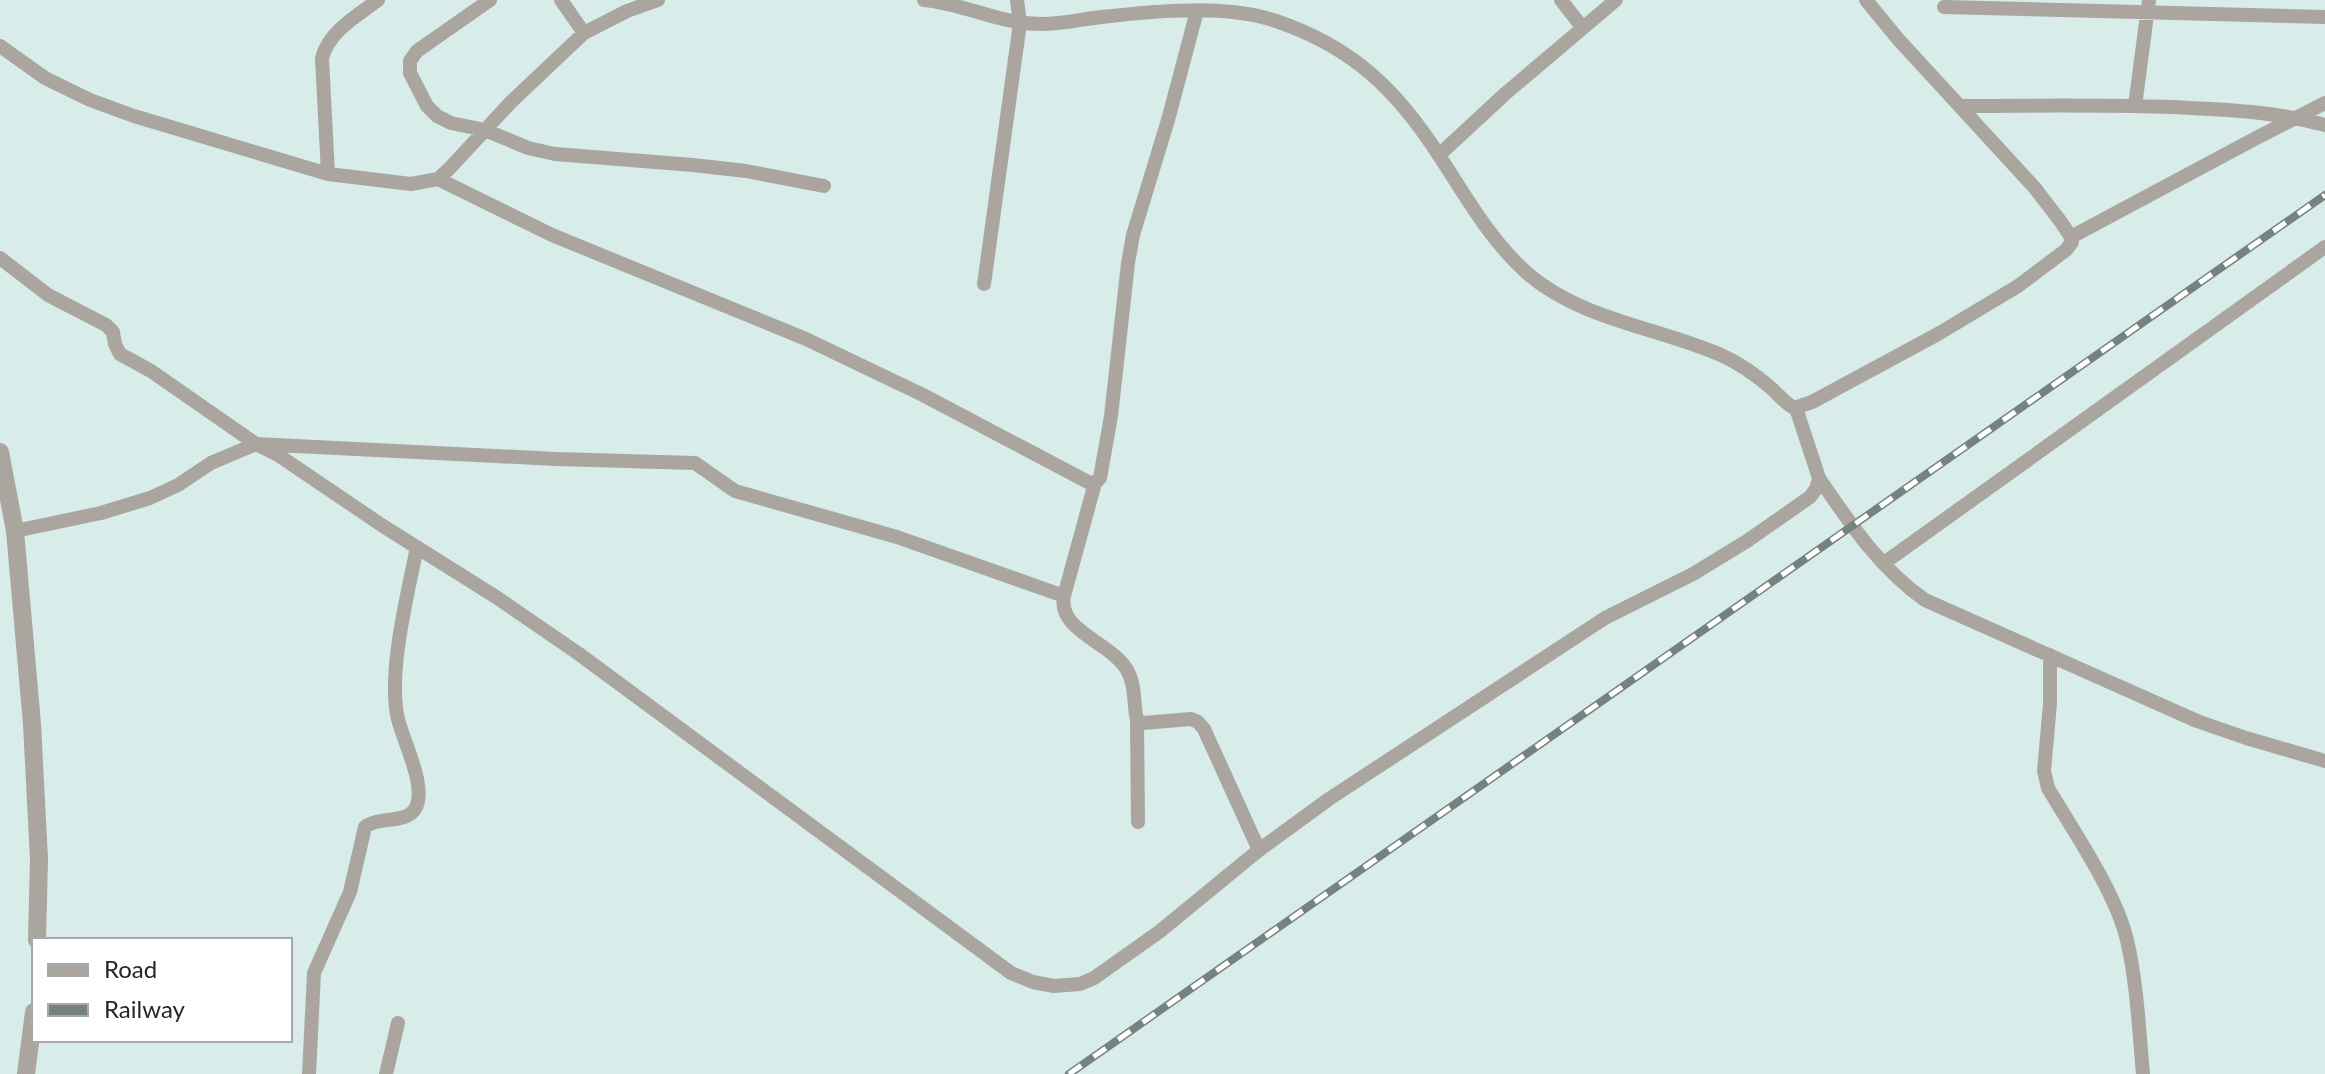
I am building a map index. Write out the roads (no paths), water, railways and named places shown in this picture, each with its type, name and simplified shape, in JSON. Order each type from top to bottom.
[{"type":"street","points":[[328,174],[323,52],[332,37],[378,0]]},
{"type":"street","points":[[490,0],[417,51],[410,61],[409,67],[427,106],[437,116],[451,123],[485,130],[528,148],[555,154],[746,171],[824,186]]},
{"type":"street","points":[[561,0],[584,33]]},
{"type":"street","points":[[0,46],[45,78],[90,100],[134,116],[328,174],[422,184],[438,179],[584,33],[627,11],[658,0]]},
{"type":"street","points":[[924,0],[952,4],[1001,20],[1045,24],[1117,15],[1237,12],[1280,22],[1337,47],[1380,81],[1439,155],[1492,237],[1543,286],[1582,307],[1735,362],[1796,408],[1938,334],[2018,286],[2071,244],[2071,237],[2034,187],[1866,0]]},
{"type":"street","points":[[984,284],[1020,23],[1017,0]]},
{"type":"street","points":[[1561,0],[1582,27]]},
{"type":"street","points":[[1439,155],[1616,0]]},
{"type":"street","points":[[2135,106],[2148,6]]},
{"type":"street","points":[[1944,7],[2148,6],[2325,17]]},
{"type":"street","points":[[1138,822],[1137,720],[1133,684],[1129,673],[1111,651],[1079,629],[1065,615],[1062,606],[1095,483],[1100,478],[1111,416],[1133,235],[1197,11]]},
{"type":"street","points":[[2071,237],[2325,103]]},
{"type":"street","points":[[1960,106],[2135,106],[2242,111],[2299,118],[2325,125]]},
{"type":"street","points":[[438,179],[552,235],[806,339],[1095,483]]},
{"type":"street","points":[[1884,563],[2325,247]]},
{"type":"street","points":[[0,258],[48,295],[106,325],[113,332],[120,354],[151,371],[256,444],[278,455],[579,654],[1011,973],[1054,986],[1067,986],[1094,978],[1329,799],[1605,618],[1693,574],[1794,510],[1810,497],[1819,478]]},
{"type":"street","points":[[1796,408],[1819,478],[1852,526],[1884,563],[1908,588],[1925,600],[2197,721],[2325,761]]},
{"type":"street","points":[[15,531],[101,513],[150,498],[178,485],[211,463],[256,444],[695,463],[735,491],[897,537],[1064,596]]},
{"type":"street","points":[[0,452],[15,531],[32,724],[39,859],[37,938]]},
{"type":"street","points":[[309,1074],[314,973],[350,892],[365,827],[370,823],[407,816],[417,806],[416,775],[395,699],[402,627],[417,547]]},
{"type":"street","points":[[2050,655],[2045,779],[2100,878],[2124,930],[2135,989],[2143,1074]]},
{"type":"street","points":[[1137,720],[1143,723],[1191,719],[1201,725],[1259,850]]},
{"type":"street","points":[[386,1074],[398,1023]]},
{"type":"street","points":[[26,1074],[32,1028]]},
{"type":"railway","points":[[1069,1074],[2325,195]]}]
